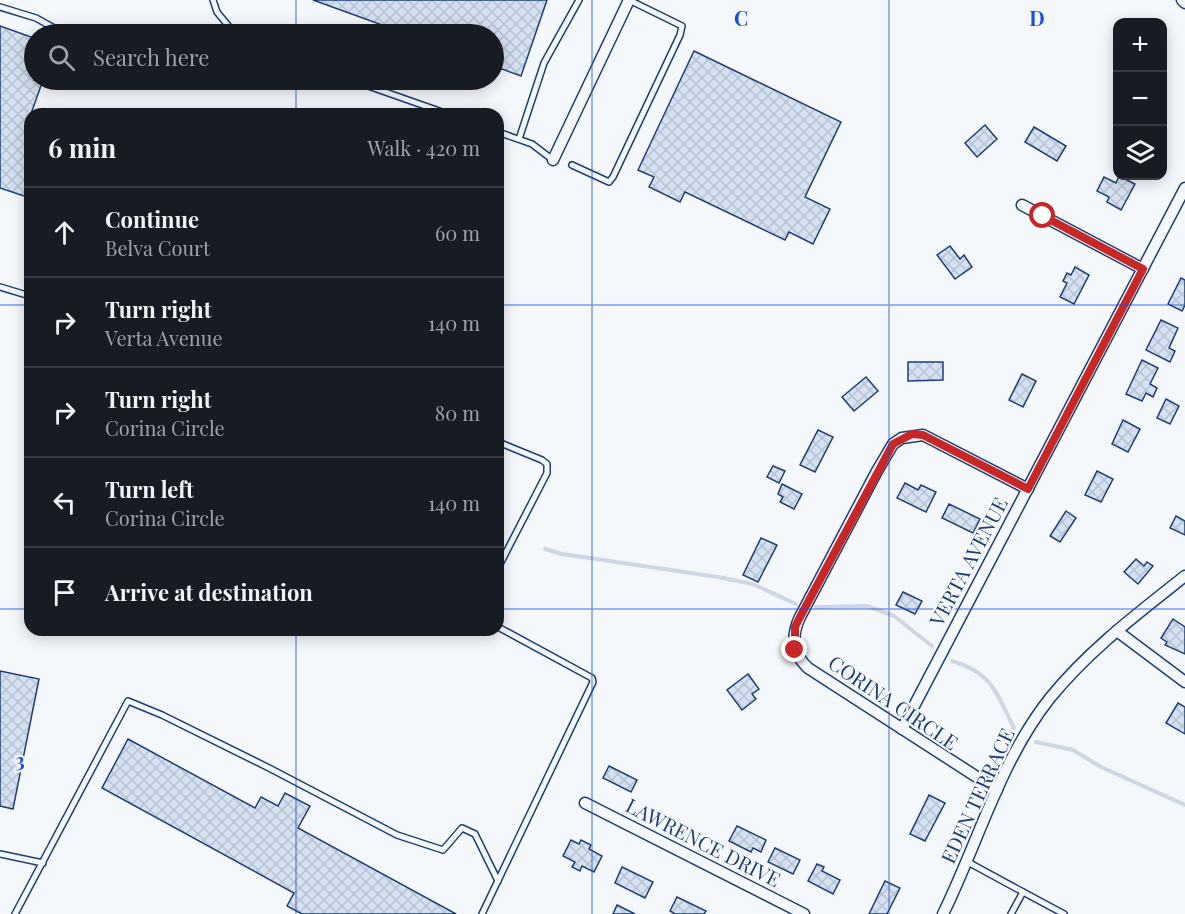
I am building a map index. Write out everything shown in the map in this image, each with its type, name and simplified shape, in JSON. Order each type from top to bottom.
[{"type":"street","points":[[553,160],[629,0]]},
{"type":"street","name":"VERTA AVENUE","points":[[902,729],[1185,188]]},
{"type":"street","points":[[1022,205],[1143,269]]},
{"type":"street","name":"CORINA CIRCLE","points":[[996,790],[800,660],[794,640],[800,617],[877,471],[893,444],[902,438],[912,434],[923,435],[1028,489]]},
{"type":"street","name":"EDEN TERRACE","points":[[943,914],[996,790],[1022,741],[1049,700],[1080,663],[1185,576]]},
{"type":"street","points":[[1117,631],[1185,682]]},
{"type":"street","name":"LAWRENCE DRIVE","points":[[585,803],[804,914]]},
{"type":"lane","points":[[213,0],[217,12],[227,24]]},
{"type":"lane","points":[[519,139],[544,63],[579,0]]},
{"type":"lane","points":[[572,165],[609,182],[680,35],[682,26],[629,0]]},
{"type":"lane","points":[[0,7],[36,18],[47,24]]},
{"type":"lane","points":[[380,90],[431,108]]},
{"type":"lane","points":[[504,134],[532,144],[553,160]]},
{"type":"lane","points":[[0,287],[24,294]]},
{"type":"lane","points":[[504,444],[542,460],[547,464],[548,473],[504,557]]},
{"type":"lane","points":[[482,914],[592,682],[592,678],[504,630]]},
{"type":"lane","points":[[15,914],[128,701],[162,715],[271,769],[397,835],[443,850],[462,828],[475,834],[498,881]]},
{"type":"lane","points":[[0,854],[43,863]]},
{"type":"lane","points":[[966,861],[1064,914]]},
{"type":"lane","points":[[1011,914],[1023,892]]},
{"type":"building","points":[[313,0],[547,0],[521,76],[504,70],[504,24],[379,24]]},
{"type":"building","points":[[0,26],[24,34],[24,90],[39,90],[33,108],[24,108],[24,196],[0,188]]},
{"type":"building","points":[[694,51],[841,122],[805,197],[830,209],[813,244],[789,232],[785,240],[685,192],[680,202],[649,187],[654,177],[638,170]]},
{"type":"building","points":[[985,125],[997,139],[977,157],[965,143]]},
{"type":"building","points":[[1034,127],[1066,146],[1057,161],[1025,142]]},
{"type":"building","points":[[1104,177],[1116,183],[1117,180],[1127,180],[1135,184],[1121,210],[1107,202],[1109,197],[1097,191]]},
{"type":"building","points":[[950,246],[960,259],[964,255],[972,267],[955,279],[937,255]]},
{"type":"building","points":[[1075,267],[1089,275],[1074,304],[1060,297],[1067,283],[1063,281],[1067,273],[1071,275]]},
{"type":"building","points":[[1181,278],[1185,280],[1185,305],[1182,311],[1168,304]]},
{"type":"building","points":[[1161,320],[1178,328],[1169,348],[1175,351],[1170,362],[1146,350]]},
{"type":"building","points":[[1142,360],[1158,368],[1150,384],[1157,388],[1153,397],[1146,393],[1142,401],[1126,394]]},
{"type":"building","points":[[908,362],[943,362],[943,380],[908,381]]},
{"type":"building","points":[[1022,374],[1036,381],[1023,407],[1009,400]]},
{"type":"building","points":[[866,377],[878,391],[854,411],[842,397]]},
{"type":"building","points":[[1166,399],[1179,406],[1170,424],[1157,418]]},
{"type":"building","points":[[1123,420],[1140,429],[1128,452],[1112,444]]},
{"type":"building","points":[[818,430],[833,437],[815,472],[800,465]]},
{"type":"building","points":[[773,466],[785,471],[779,483],[767,477]]},
{"type":"building","points":[[1097,471],[1113,479],[1101,502],[1085,495]]},
{"type":"building","points":[[905,483],[918,490],[921,485],[936,492],[926,512],[897,498]]},
{"type":"building","points":[[782,484],[802,494],[794,509],[780,502],[783,497],[778,494]]},
{"type":"building","points":[[949,504],[980,519],[973,533],[942,518]]},
{"type":"building","points":[[1066,511],[1076,518],[1060,542],[1050,536]]},
{"type":"building","points":[[1176,516],[1185,521],[1185,535],[1170,528]]},
{"type":"building","points":[[761,538],[777,545],[758,582],[743,575]]},
{"type":"building","points":[[1136,559],[1144,566],[1147,562],[1153,566],[1138,584],[1124,572]]},
{"type":"building","points":[[903,592],[922,601],[915,614],[896,605]]},
{"type":"building","points":[[1173,619],[1185,627],[1185,654],[1165,645],[1167,642],[1161,638]]},
{"type":"building","points":[[0,671],[39,679],[13,809],[0,806]]},
{"type":"building","points":[[748,674],[759,689],[752,694],[756,699],[742,710],[727,690]]},
{"type":"building","points":[[1178,703],[1185,707],[1185,734],[1166,723]]},
{"type":"building","points":[[128,739],[255,808],[261,797],[278,806],[285,793],[310,806],[298,828],[456,914],[302,914],[287,906],[294,893],[102,788]]},
{"type":"building","points":[[609,766],[637,780],[631,792],[603,778]]},
{"type":"building","points":[[929,795],[945,803],[925,841],[910,834]]},
{"type":"building","points":[[737,826],[766,840],[761,852],[753,848],[751,852],[729,841]]},
{"type":"building","points":[[571,840],[579,844],[581,840],[591,845],[589,849],[602,856],[594,872],[582,866],[580,871],[572,867],[575,862],[563,856]]},
{"type":"building","points":[[775,848],[800,860],[793,874],[768,862]]},
{"type":"building","points":[[817,864],[824,867],[822,871],[840,880],[833,894],[808,881]]},
{"type":"building","points":[[622,867],[653,882],[645,898],[615,883]]},
{"type":"building","points":[[885,881],[900,888],[887,914],[869,914]]},
{"type":"building","points":[[677,897],[706,911],[704,914],[675,914],[670,911]]},
{"type":"building","points":[[617,905],[635,914],[613,914]]},
{"type":"waterway","points":[[545,549],[562,554],[753,584],[796,604]]},
{"type":"waterway","points":[[816,607],[867,606],[894,616],[932,646]]},
{"type":"waterway","points":[[952,661],[966,666],[985,678],[992,686],[1014,728]]},
{"type":"waterway","points":[[1036,742],[1073,750],[1101,767],[1185,805]]},
{"type":"route","points":[[795,650],[795,627],[893,444],[912,434],[923,435],[1028,489],[1143,269],[1043,216]]}]
